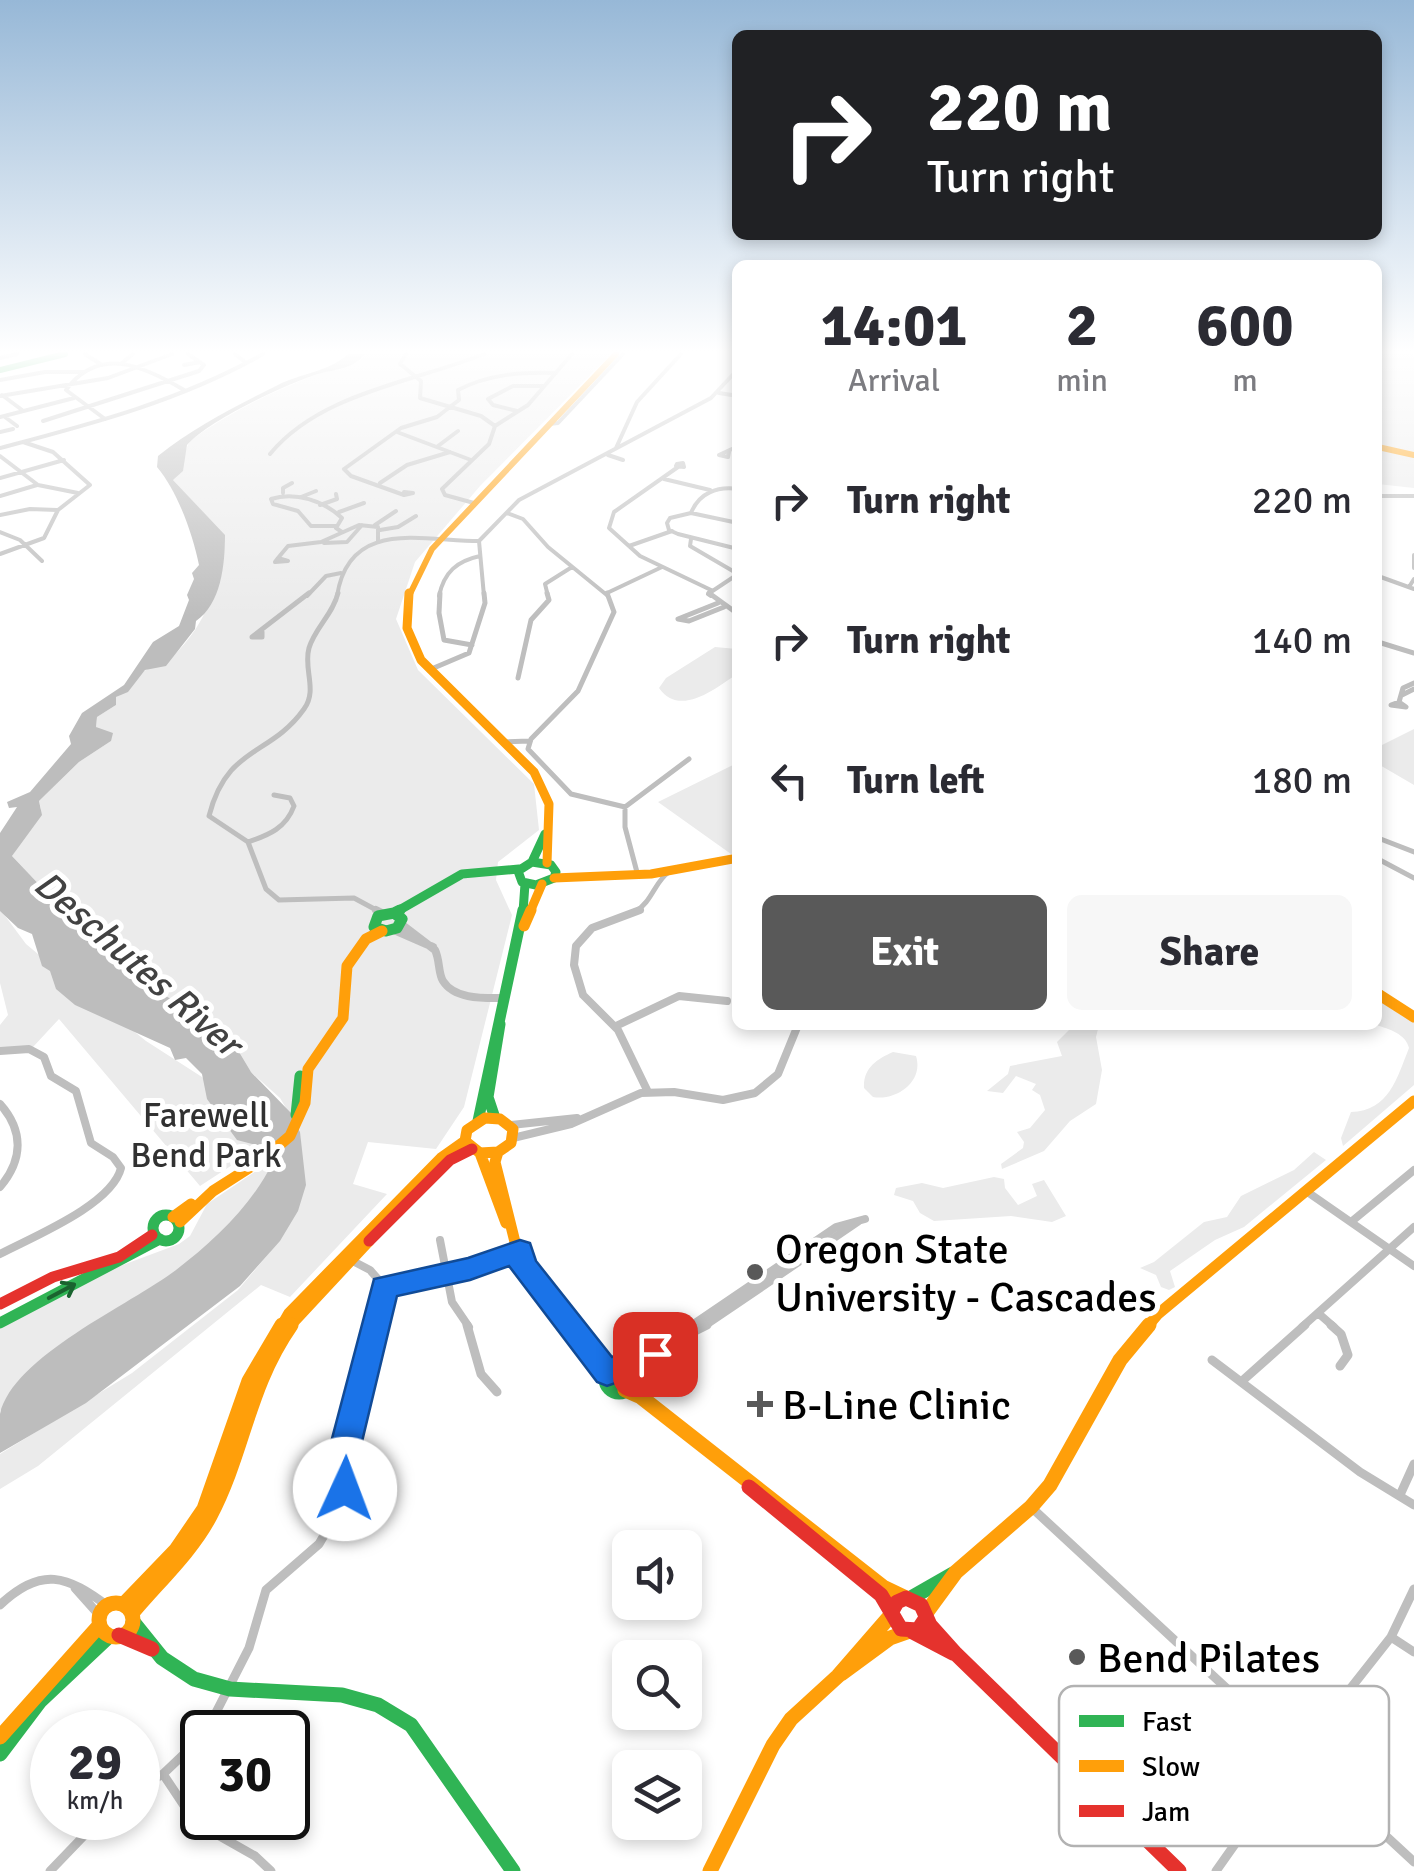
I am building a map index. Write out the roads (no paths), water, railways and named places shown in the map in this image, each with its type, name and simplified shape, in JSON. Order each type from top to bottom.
[{"type":"main road","points":[[478,1121],[482,1086],[524,926],[542,884],[552,871],[545,834],[546,806],[529,768],[429,670],[410,635],[408,601],[417,572],[442,539],[533,441]]},
{"type":"main road","points":[[1382,447],[1414,455]]},
{"type":"main road","points":[[524,926],[521,876],[545,834]]},
{"type":"main road","points":[[634,874],[732,859]]},
{"type":"main road","points":[[532,862],[552,871],[658,878],[674,870]]},
{"type":"main road","points":[[156,1237],[158,1220],[176,1219],[285,1134],[296,1114],[306,1062],[331,1032],[338,1016],[340,974],[346,957],[388,922],[462,874],[521,876],[542,884]]},
{"type":"main road","points":[[1382,996],[1414,1015]]},
{"type":"main road","points":[[500,1022],[489,1111],[512,1131],[495,1162],[519,1258],[561,1316],[608,1368],[630,1379],[641,1396],[748,1484],[886,1589],[922,1604],[956,1654],[1059,1755]]},
{"type":"main road","points":[[710,1871],[774,1745],[792,1719],[838,1676],[892,1613],[896,1602],[956,1572],[1031,1508],[1060,1470],[1120,1360],[1158,1314],[1414,1101]]},
{"type":"main road","points":[[495,1118],[478,1121],[467,1130],[500,1212],[511,1229]]},
{"type":"main road","points":[[0,1754],[40,1702],[114,1636],[208,1520],[232,1465],[256,1386],[276,1346],[314,1295],[347,1258],[450,1160],[472,1148],[498,1152]]},
{"type":"main road","points":[[0,1323],[156,1237],[178,1232],[176,1219]]},
{"type":"main road","points":[[0,1304],[53,1277],[126,1254],[156,1237]]},
{"type":"main road","points":[[608,1368],[609,1387],[630,1379]]},
{"type":"main road","points":[[748,1484],[753,1494],[880,1595],[896,1626],[956,1654]]},
{"type":"main road","points":[[810,1540],[845,1556]]},
{"type":"main road","points":[[838,1676],[890,1638],[922,1627],[956,1572]]},
{"type":"main road","points":[[0,1737],[109,1606],[130,1612],[152,1649]]},
{"type":"main road","points":[[99,1621],[114,1636],[152,1649],[188,1675],[229,1691],[259,1695],[352,1693],[393,1708],[411,1725],[512,1871]]},
{"type":"main road","points":[[1152,1846],[1178,1871]]},
{"type":"street","points":[[270,454],[280,441]]},
{"type":"street","points":[[382,441],[344,469],[351,476],[404,492]]},
{"type":"street","points":[[424,441],[471,460]]},
{"type":"street","points":[[437,446],[444,441]]},
{"type":"street","points":[[474,503],[442,492],[491,441]]},
{"type":"street","points":[[616,449],[619,441]]},
{"type":"street","points":[[262,632],[326,576],[341,572],[379,542],[414,536],[479,541],[520,500],[630,441]]},
{"type":"street","points":[[0,448],[22,442],[48,450],[90,481],[89,487],[58,510],[44,538],[0,554]]},
{"type":"street","points":[[729,452],[732,447]]},
{"type":"street","points":[[379,484],[409,464],[450,452]]},
{"type":"street","points":[[607,454],[623,460]]},
{"type":"street","points":[[1,458],[38,485],[80,494]]},
{"type":"street","points":[[0,478],[64,460]]},
{"type":"street","points":[[678,467],[621,507],[609,520],[612,535],[682,580],[710,590],[732,577]]},
{"type":"street","points":[[663,479],[711,491]]},
{"type":"street","points":[[283,493],[283,488],[292,483]]},
{"type":"street","points":[[0,496],[38,485]]},
{"type":"street","points":[[691,512],[690,508],[711,491],[732,488]]},
{"type":"street","points":[[300,497],[316,491]]},
{"type":"street","points":[[342,532],[336,526],[314,527],[298,511],[272,502],[272,497],[283,493],[339,512],[364,503]]},
{"type":"street","points":[[319,506],[337,499],[336,494]]},
{"type":"street","points":[[1382,496],[1414,496]]},
{"type":"street","points":[[0,515],[30,509],[58,510]]},
{"type":"street","points":[[379,542],[375,538],[377,528],[396,511]]},
{"type":"street","points":[[336,526],[342,518],[339,512]]},
{"type":"street","points":[[732,522],[691,512],[670,518],[667,527],[732,548]]},
{"type":"street","points":[[507,513],[523,519],[607,593],[614,612],[578,690],[529,741],[528,750],[563,788],[582,798],[625,807],[689,759]]},
{"type":"street","points":[[278,558],[290,545],[322,542],[362,524],[398,527],[416,516]]},
{"type":"street","points":[[322,542],[331,546],[346,543],[360,532],[362,524]]},
{"type":"street","points":[[628,546],[672,531]]},
{"type":"street","points":[[0,532],[42,560]]},
{"type":"street","points":[[692,538],[690,546],[732,570]]},
{"type":"street","points":[[429,670],[459,659],[472,645],[485,603],[479,541]]},
{"type":"street","points":[[1414,554],[1414,568]]},
{"type":"street","points":[[472,645],[444,640],[440,592],[451,565],[463,558],[480,556]]},
{"type":"street","points":[[518,678],[531,620],[548,604],[545,584],[551,576],[573,567]]},
{"type":"street","points":[[607,593],[662,567]]},
{"type":"street","points":[[341,572],[336,602],[308,649],[312,683],[308,704],[295,719],[236,760],[209,812],[211,820],[248,842],[266,889],[279,900],[346,898],[434,947],[442,959],[441,978],[452,990],[468,996],[506,998]]},
{"type":"street","points":[[1382,577],[1411,588],[1414,579]]},
{"type":"street","points":[[710,590],[709,596],[732,611]]},
{"type":"street","points":[[721,605],[690,621],[678,619],[721,605]]},
{"type":"street","points":[[1382,643],[1414,653]]},
{"type":"street","points":[[1400,699],[1414,686]]},
{"type":"street","points":[[502,742],[529,741]]},
{"type":"street","points":[[248,842],[278,832],[291,816],[294,806],[290,798],[274,796]]},
{"type":"street","points":[[625,807],[634,874]]},
{"type":"street","points":[[1382,840],[1414,852]]},
{"type":"street","points":[[1382,861],[1414,878]]},
{"type":"street","points":[[648,1092],[645,1076],[628,1054],[616,1026],[588,1005],[574,970],[574,950],[593,929],[646,907],[660,892],[658,878]]},
{"type":"street","points":[[616,1026],[674,995],[706,994],[727,1001]]},
{"type":"street","points":[[512,1131],[571,1124],[630,1095],[648,1092],[723,1100],[756,1092],[778,1074],[796,1030]]},
{"type":"street","points":[[0,1051],[29,1049],[44,1057],[51,1076],[76,1091],[91,1143],[115,1158],[122,1168],[115,1186],[100,1198],[0,1254]]},
{"type":"street","points":[[0,1104],[18,1125],[20,1140],[10,1178],[0,1187]]},
{"type":"street","points":[[1351,1222],[1414,1170]]},
{"type":"street","points":[[1306,1190],[1414,1266]]},
{"type":"street","points":[[630,1379],[671,1342],[693,1334],[862,1219]]},
{"type":"street","points":[[1241,1382],[1414,1227]]},
{"type":"street","points":[[440,1240],[452,1302],[472,1332],[481,1374],[497,1392]]},
{"type":"street","points":[[384,1288],[445,1275],[520,1251]]},
{"type":"street","points":[[347,1258],[370,1270],[384,1288]]},
{"type":"street","points":[[218,1710],[249,1648],[266,1590],[319,1544],[340,1508],[345,1489],[344,1450],[384,1288]]},
{"type":"street","points":[[1318,1313],[1336,1328],[1346,1345],[1348,1355],[1340,1366]]},
{"type":"street","points":[[1212,1360],[1360,1472],[1414,1504]]},
{"type":"street","points":[[1400,1495],[1414,1464]]},
{"type":"street","points":[[1031,1508],[1223,1686]]},
{"type":"street","points":[[0,1605],[16,1589],[36,1579],[59,1576],[109,1606]]},
{"type":"street","points":[[74,1586],[99,1621]]},
{"type":"street","points":[[1352,1686],[1391,1637],[1414,1588]]},
{"type":"street","points":[[1391,1637],[1414,1652]]},
{"type":"street","points":[[160,1776],[180,1758]]},
{"type":"street","points":[[163,1774],[178,1802],[197,1823],[252,1852],[271,1871]]},
{"type":"street","points":[[1389,1839],[1414,1862]]},
{"type":"street","points":[[50,1871],[80,1840]]},
{"type":"street","points":[[1216,1871],[1234,1846]]},
{"type":"place","name":"Oregon State University - Cascades","points":[[755,1272]]},
{"type":"place","name":"B-Line Clinic","points":[[760,1404]]},
{"type":"place","name":"Bend Pilates","points":[[1077,1657]]},
{"type":"water label","name":"Deschutes River","points":[[138,963]]},
{"type":"park label","name":"Farewell Bend Park","points":[[206,1135]]}]
